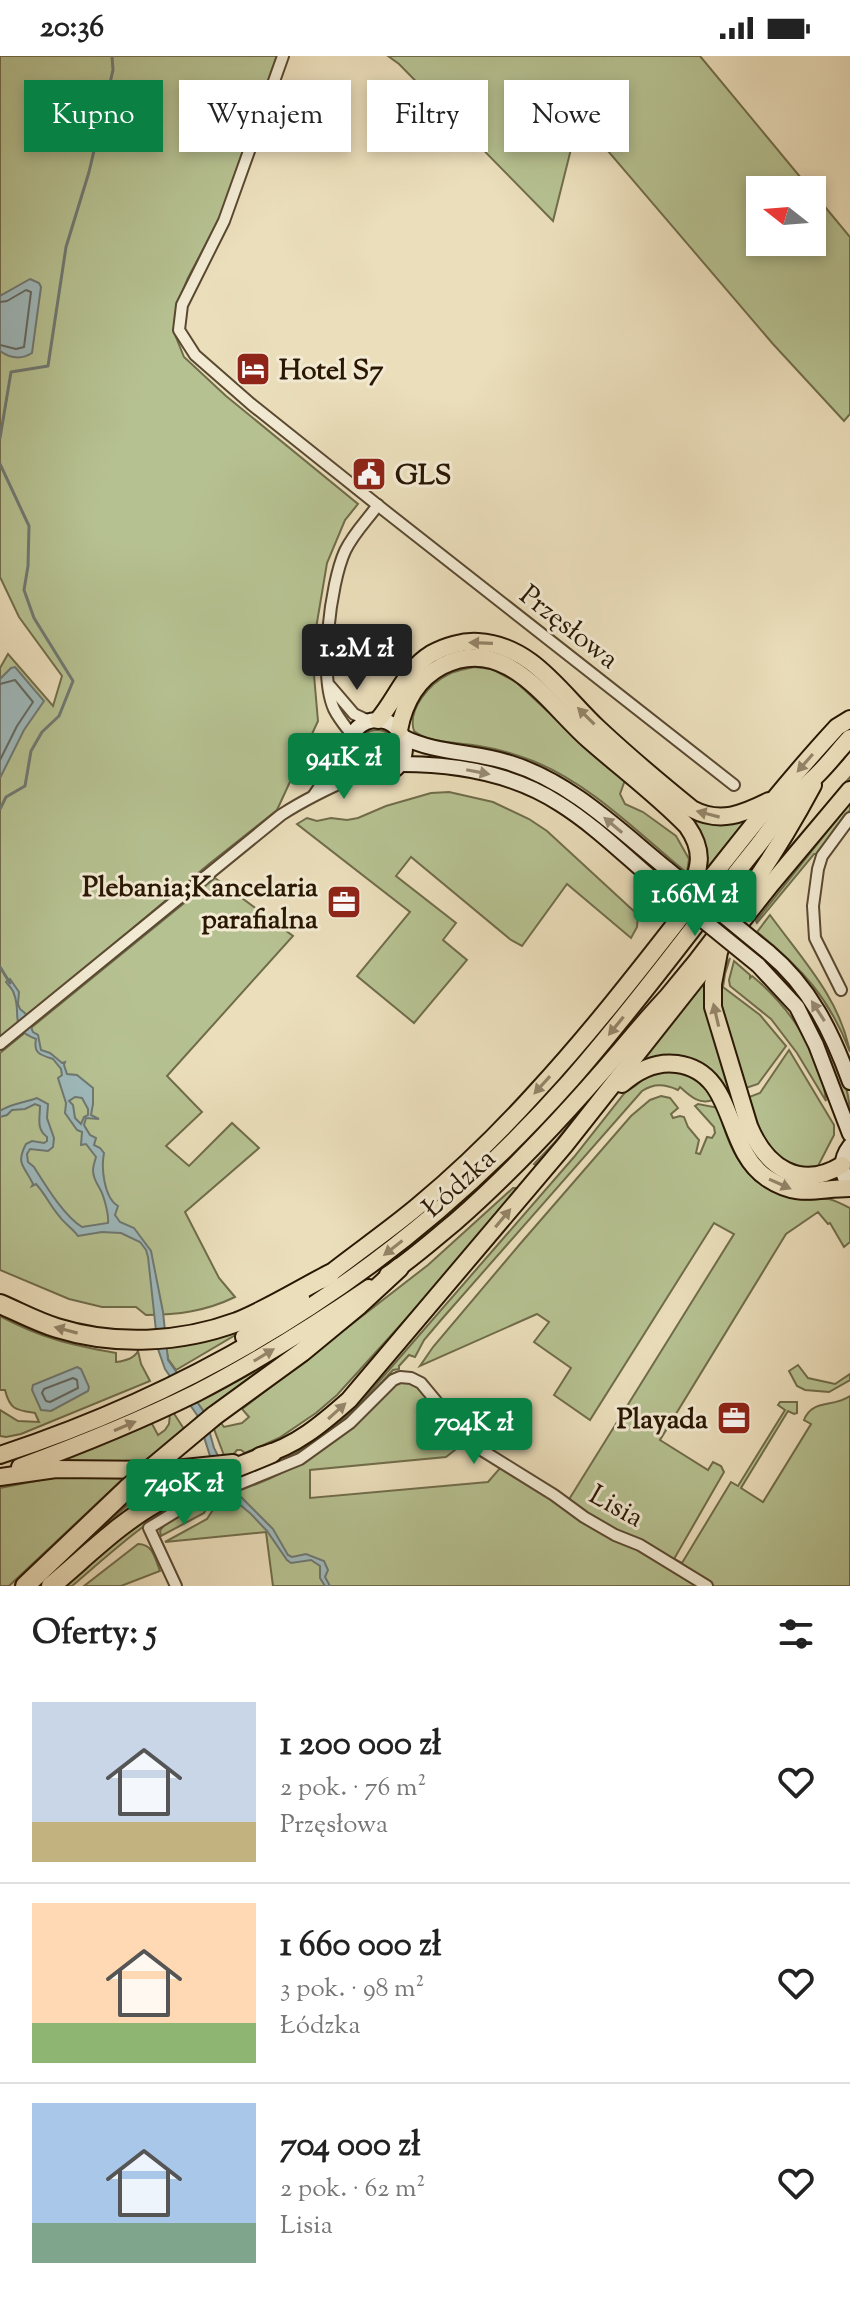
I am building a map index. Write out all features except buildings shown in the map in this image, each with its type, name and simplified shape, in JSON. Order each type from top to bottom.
[{"type":"highway","points":[[25,1586],[128,1488],[214,1416],[302,1352],[399,1268]]},
{"type":"highway","points":[[0,1304],[56,1327],[107,1338],[167,1338],[210,1331],[237,1322],[330,1274]]},
{"type":"highway","points":[[51,1586],[135,1517],[161,1500],[201,1482],[239,1471],[272,1453]]},
{"type":"main road","points":[[374,721],[406,677],[429,655],[468,642],[496,643],[518,652],[537,665],[621,758]]},
{"type":"main road","points":[[401,734],[403,712],[430,674],[454,661],[487,659],[509,666],[533,684],[578,730],[692,809],[715,817],[731,817],[774,799]]},
{"type":"main road","points":[[192,1386],[427,1198],[511,1119],[588,1033],[774,799],[837,727],[850,719]]},
{"type":"main road","name":"Łódzka","points":[[192,1386],[332,1294],[403,1241],[483,1171],[604,1041],[792,800],[850,738]]},
{"type":"main road","name":"Łódzka","points":[[0,1475],[103,1435],[151,1405],[312,1326],[399,1268],[479,1200],[570,1109],[667,997],[773,856],[819,773]]},
{"type":"main road","points":[[647,780],[697,842],[700,856],[698,874],[680,917]]},
{"type":"main road","points":[[272,1453],[302,1438],[327,1420],[349,1400],[414,1326],[599,1103],[818,826],[850,790]]},
{"type":"main road","points":[[719,951],[713,984],[713,1007],[734,1077],[748,1159],[776,1183],[802,1191],[850,1187]]},
{"type":"main road","points":[[599,1103],[628,1078],[655,1064],[691,1067],[715,1085],[742,1129],[774,1163],[792,1174],[816,1176],[842,1165]]},
{"type":"main road","name":"Łódzka","points":[[0,1455],[151,1405]]},
{"type":"main road","points":[[0,1475],[56,1469],[165,1470],[201,1482]]},
{"type":"street","name":"Przęsłowa","points":[[283,56],[224,221],[182,305],[179,330],[195,355],[251,404],[734,785]]},
{"type":"street","points":[[352,735],[333,708],[326,657],[339,568],[346,549],[378,505]]},
{"type":"street","points":[[328,683],[354,714],[386,722],[424,747],[495,758],[542,775],[593,808],[786,968],[816,1007],[833,1036],[850,1082]]},
{"type":"street","points":[[374,721],[357,729],[352,735],[349,749],[353,763],[363,773],[380,777],[401,764],[405,746],[401,734]]},
{"type":"street","points":[[314,795],[322,783],[350,757]]},
{"type":"street","points":[[401,764],[474,771],[532,789],[574,814],[758,965],[797,1007],[816,1045],[850,1134]]},
{"type":"street","points":[[0,1044],[281,815],[314,795],[363,773]]},
{"type":"street","points":[[841,990],[815,938],[813,906],[822,856],[850,818]]},
{"type":"street","points":[[850,1146],[842,1165],[850,1187]]},
{"type":"street","name":"Lisia","points":[[239,1471],[300,1459],[350,1423],[388,1384],[400,1377],[418,1380],[470,1442],[584,1517],[640,1545],[707,1586]]},
{"type":"street","points":[[176,1586],[149,1528],[185,1506],[201,1482]]},
{"type":"green space","points":[[0,56],[277,56],[268,80],[179,80],[179,152],[243,152],[219,219],[178,302],[174,332],[184,357],[226,396],[358,504],[345,520],[327,563],[312,652],[318,721],[277,810],[0,1040],[0,668],[8,654],[53,706],[62,676],[19,617],[0,577]]},
{"type":"green space","points":[[388,56],[700,56],[799,176],[746,176],[746,256],[826,256],[826,208],[850,237],[850,414],[844,421],[773,344],[609,152],[629,152],[629,80],[504,80],[504,152],[570,152],[553,221],[485,152],[488,152],[488,80],[415,80]]},
{"type":"green space","points":[[464,649],[490,649],[525,664],[685,810],[749,817],[704,872],[705,854],[534,677],[452,656],[395,716],[390,714],[435,659]]},
{"type":"green space","points":[[474,667],[492,669],[516,682],[625,780],[620,794],[625,804],[643,812],[676,836],[689,859],[687,873],[595,796],[554,771],[506,752],[436,740],[414,731],[414,714],[428,690],[449,674]]},
{"type":"green space","points":[[377,730],[390,736],[396,749],[390,762],[377,768],[364,762],[358,749],[364,736]]},
{"type":"green space","points":[[850,777],[850,784],[570,1132],[537,1166],[534,1164],[555,1142],[783,855]]},
{"type":"green space","points":[[449,792],[493,802],[547,831],[638,915],[637,927],[631,938],[567,884],[522,946],[411,857],[396,876],[456,923],[443,940],[467,960],[414,1023],[357,976],[410,912],[297,824],[307,818],[317,821],[358,818],[431,793]]},
{"type":"green space","points":[[850,803],[850,810],[817,854],[757,923],[756,921]]},
{"type":"green space","points":[[215,878],[293,936],[167,1076],[202,1112],[166,1146],[189,1166],[232,1123],[259,1148],[185,1212],[219,1278],[235,1297],[192,1311],[146,1315],[136,1307],[102,1307],[69,1299],[0,1270],[0,1053]]},
{"type":"green space","points":[[770,915],[828,996],[845,1032],[850,1052],[833,1016],[812,985],[757,932]]},
{"type":"green space","points":[[751,948],[789,981],[821,1027],[838,1063],[849,1099],[850,1116],[813,1023],[800,1003],[750,951]]},
{"type":"green space","points":[[730,958],[723,987],[760,1015],[786,1046],[758,1084],[746,1088],[721,1005],[723,972]]},
{"type":"green space","points":[[734,961],[750,978],[752,976],[766,988],[801,1032],[818,1065],[826,1101],[797,1053],[771,1019],[730,986]]},
{"type":"green space","points":[[707,976],[753,1149],[823,1181],[825,1185],[782,1179],[759,1164],[718,1079],[640,1063]]},
{"type":"green space","points":[[789,1050],[834,1125],[834,1135],[817,1168],[788,1162],[770,1147],[763,1137],[749,1097],[760,1093]]},
{"type":"green space","points":[[670,1069],[695,1080],[713,1100],[699,1100],[680,1087],[678,1090],[655,1086],[642,1091],[441,1320],[424,1340],[415,1357],[409,1355],[399,1369],[393,1370],[359,1406],[308,1448],[269,1468],[242,1478],[241,1475],[273,1465],[302,1449],[355,1409],[574,1157],[627,1090],[650,1075]]},
{"type":"green space","points":[[661,1096],[670,1098],[678,1108],[671,1114],[673,1118],[684,1117],[699,1140],[696,1153],[700,1154],[707,1137],[712,1138],[715,1133],[714,1127],[695,1106],[719,1108],[736,1156],[756,1179],[784,1195],[805,1200],[830,1199],[850,1208],[850,1242],[844,1247],[830,1223],[818,1212],[786,1234],[660,1440],[708,1470],[713,1462],[721,1466],[724,1472],[674,1559],[682,1563],[731,1482],[738,1486],[785,1410],[778,1405],[780,1402],[797,1402],[797,1413],[788,1411],[741,1488],[763,1502],[811,1424],[804,1420],[808,1413],[817,1406],[850,1396],[850,1586],[273,1586],[266,1532],[165,1542],[207,1519],[216,1505],[215,1499],[252,1486],[305,1461],[337,1439],[389,1387],[402,1380],[414,1382],[465,1442],[446,1457],[310,1470],[310,1498],[488,1482],[501,1467],[568,1501],[734,1234],[714,1223],[590,1420],[554,1395],[571,1368],[534,1342],[549,1322],[537,1314],[420,1366],[631,1116],[650,1100]]},
{"type":"green space","points":[[513,1188],[518,1188],[337,1395],[279,1438],[245,1453],[237,1450],[225,1458],[214,1429],[221,1423],[224,1427],[242,1423],[249,1417],[242,1409],[428,1265]]},
{"type":"green space","points":[[0,1316],[56,1340],[116,1353],[116,1362],[129,1359],[138,1351],[150,1381],[21,1434],[0,1436],[0,1410],[18,1421],[39,1422],[35,1413],[15,1408],[5,1390],[0,1390]]},
{"type":"green space","points":[[266,1317],[176,1370],[168,1359],[166,1347],[205,1340]]},
{"type":"green space","points":[[293,1345],[204,1412],[196,1401]]},
{"type":"green space","points":[[798,1365],[808,1378],[835,1384],[850,1374],[850,1380],[829,1392],[805,1390],[797,1386],[789,1371]]},
{"type":"green space","points":[[173,1412],[184,1429],[143,1463],[46,1464],[151,1422],[158,1435],[169,1424]]},
{"type":"green space","points":[[66,1475],[126,1476],[9,1586],[0,1586],[0,1488]]},
{"type":"green space","points":[[155,1476],[189,1476],[145,1499],[42,1586],[36,1586],[140,1494],[138,1490]]},
{"type":"green space","points":[[202,1486],[203,1491],[150,1521],[72,1586],[61,1586],[158,1507]]},
{"type":"green space","points":[[210,1502],[204,1513],[161,1536],[164,1525],[175,1516]]},
{"type":"green space","points":[[138,1544],[150,1549],[160,1571],[121,1586],[84,1586]]},
{"type":"water","points":[[30,279],[41,287],[32,353],[12,357],[0,351],[0,296]]},
{"type":"water","points":[[15,667],[44,701],[24,730],[0,778],[0,679]]},
{"type":"water","points":[[10,979],[19,992],[18,1004],[33,1032],[38,1035],[41,1050],[65,1062],[67,1074],[77,1075],[93,1088],[91,1115],[99,1119],[86,1118],[84,1125],[96,1138],[94,1145],[104,1153],[105,1182],[109,1196],[118,1206],[115,1215],[120,1222],[134,1228],[151,1251],[163,1312],[168,1360],[204,1412],[214,1448],[237,1493],[273,1529],[288,1555],[306,1554],[324,1561],[328,1570],[325,1577],[330,1586],[325,1586],[320,1578],[320,1566],[311,1560],[291,1563],[287,1560],[267,1531],[232,1498],[211,1459],[197,1415],[165,1369],[158,1349],[146,1250],[140,1242],[121,1233],[78,1236],[36,1184],[32,1186],[21,1157],[26,1144],[47,1141],[40,1127],[40,1106],[35,1104],[12,1110],[0,1117],[0,1111],[37,1098],[48,1104],[47,1118],[54,1138],[53,1147],[48,1151],[30,1149],[28,1162],[75,1222],[82,1227],[108,1223],[105,1201],[94,1176],[96,1157],[86,1144],[81,1145],[82,1132],[65,1113],[66,1103],[58,1078],[62,1075],[61,1069],[53,1059],[39,1053],[36,1039],[22,1030],[13,992],[6,982]],"holes":[[[75,1097],[82,1098],[88,1115],[81,1124],[75,1118],[73,1105],[69,1101]]]},
{"type":"water","points":[[77,1367],[81,1369],[88,1391],[51,1411],[41,1410],[32,1390],[33,1385]]},
{"type":"waterway","points":[[0,438],[11,372],[48,366],[66,247],[89,172],[113,70],[112,56]]},
{"type":"waterway","points":[[0,464],[29,526],[24,590],[34,618],[73,681],[59,716],[42,732],[31,751],[25,786],[6,797],[0,809]]},
{"type":"waterway","points":[[0,967],[10,983]]},
{"type":"place","name":"Hotel S7","points":[[253,369]]},
{"type":"place","name":"GLS","points":[[369,474]]},
{"type":"place","name":"Plebania;Kancelaria parafialna","points":[[344,902]]},
{"type":"place","name":"Playada","points":[[734,1418]]}]
